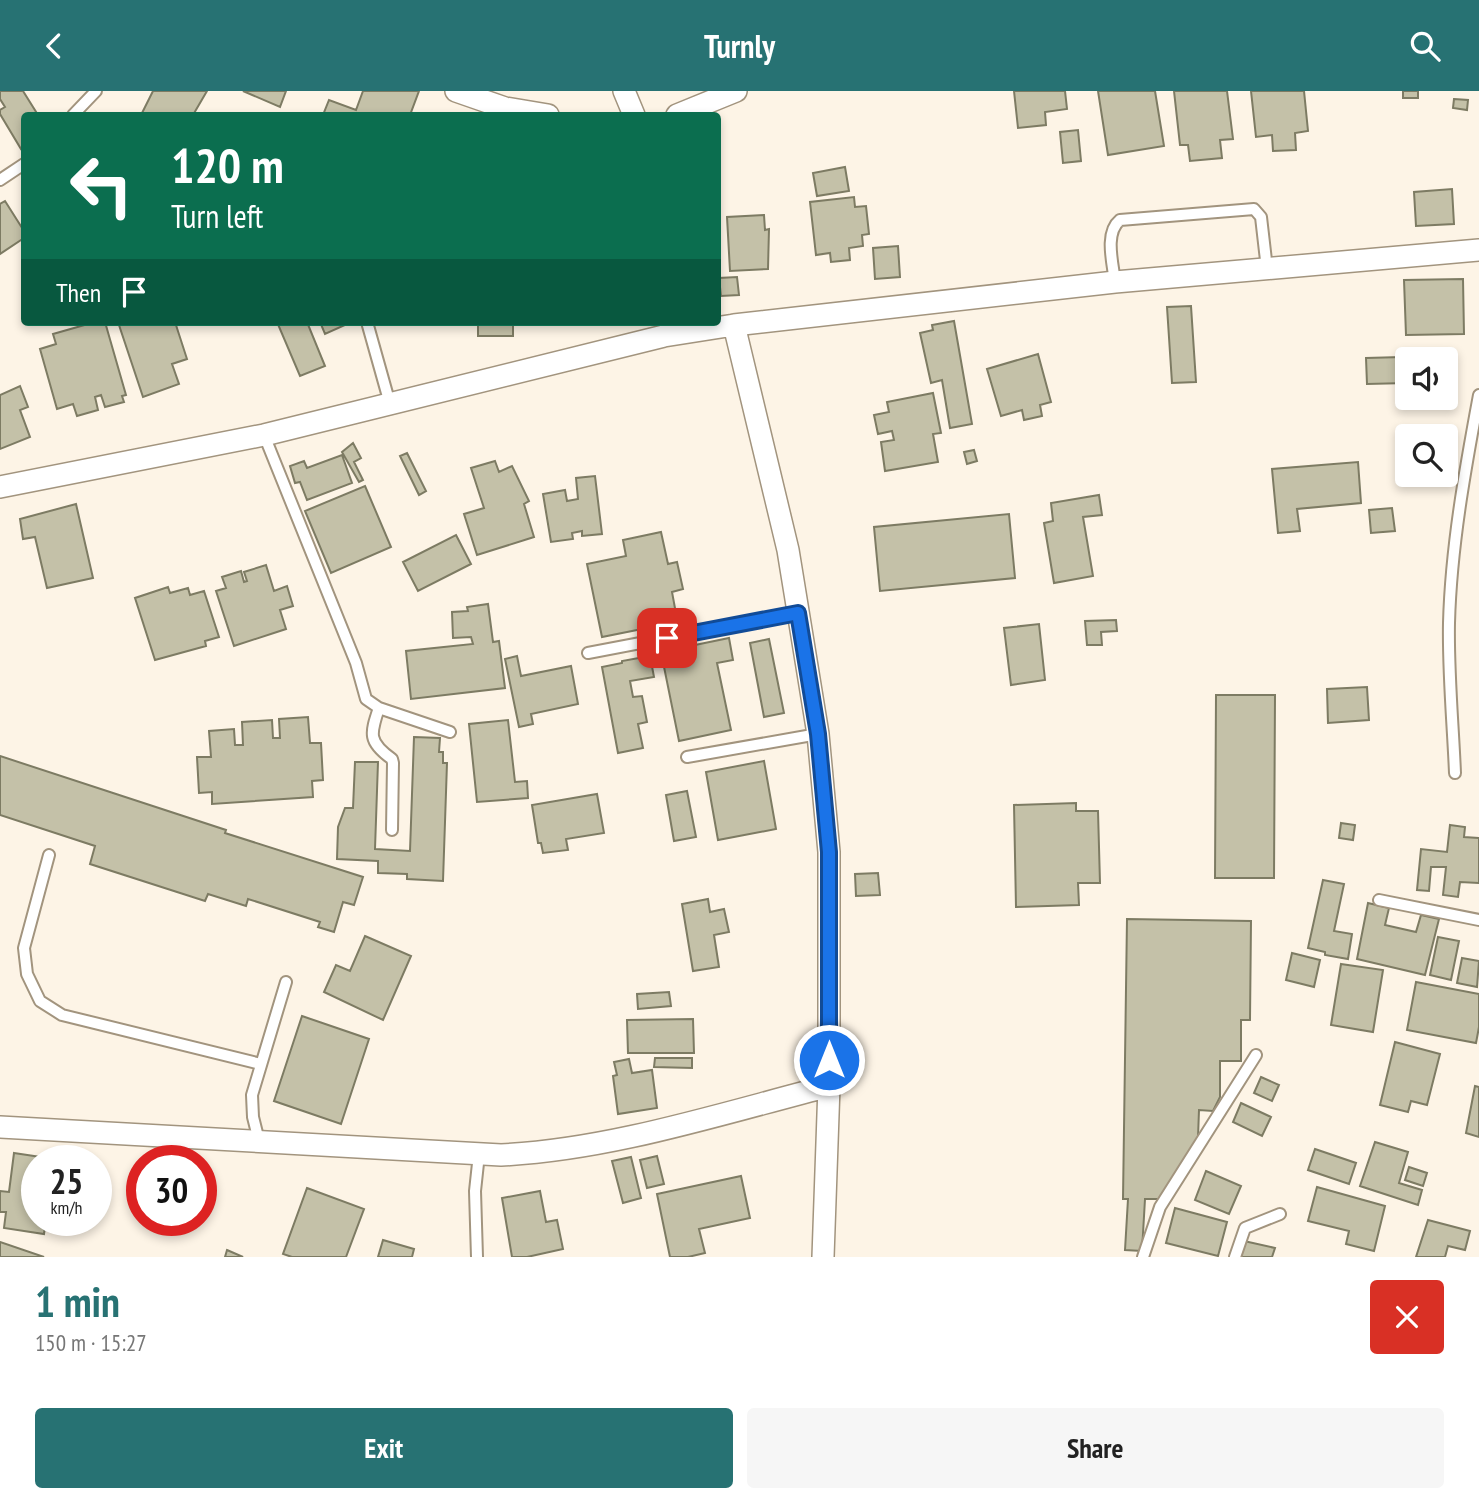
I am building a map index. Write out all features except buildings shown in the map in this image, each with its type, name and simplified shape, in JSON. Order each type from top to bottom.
[{"type":"street","points":[[457,91],[505,107],[532,112]]},
{"type":"street","points":[[624,91],[633,112]]},
{"type":"street","points":[[684,112],[736,91]]},
{"type":"street","points":[[721,326],[1115,282],[1479,250]]},
{"type":"street","points":[[734,325],[788,550],[818,734],[829,852],[829,1086],[822,1257]]},
{"type":"street","points":[[0,487],[264,435],[390,404],[664,329],[716,326]]},
{"type":"street","points":[[0,1127],[501,1155],[564,1150],[829,1086]]},
{"type":"lane","points":[[76,112],[96,91]]},
{"type":"lane","points":[[0,180],[21,166]]},
{"type":"lane","points":[[1115,282],[1111,237],[1114,225],[1120,220],[1161,216],[1254,209],[1261,217],[1267,269]]},
{"type":"lane","points":[[368,326],[390,404]]},
{"type":"lane","points":[[1455,773],[1449,626],[1451,590],[1464,473],[1479,395]]},
{"type":"lane","points":[[264,435],[356,663],[366,699],[379,708],[450,732]]},
{"type":"lane","points":[[588,653],[798,613]]},
{"type":"lane","points":[[379,708],[373,728],[373,742],[393,763],[392,830]]},
{"type":"lane","points":[[687,757],[818,734]]},
{"type":"lane","points":[[49,855],[24,948],[27,974],[40,1001],[62,1015],[261,1064]]},
{"type":"lane","points":[[1379,900],[1479,920]]},
{"type":"lane","points":[[259,1141],[253,1117],[252,1095],[286,982]]},
{"type":"lane","points":[[1143,1257],[1160,1207],[1256,1055]]},
{"type":"lane","points":[[477,1257],[475,1191],[479,1154]]},
{"type":"lane","points":[[1235,1257],[1245,1229],[1280,1214]]},
{"type":"route","points":[[667,638],[798,613],[818,734],[829,852],[829,1060]]}]
